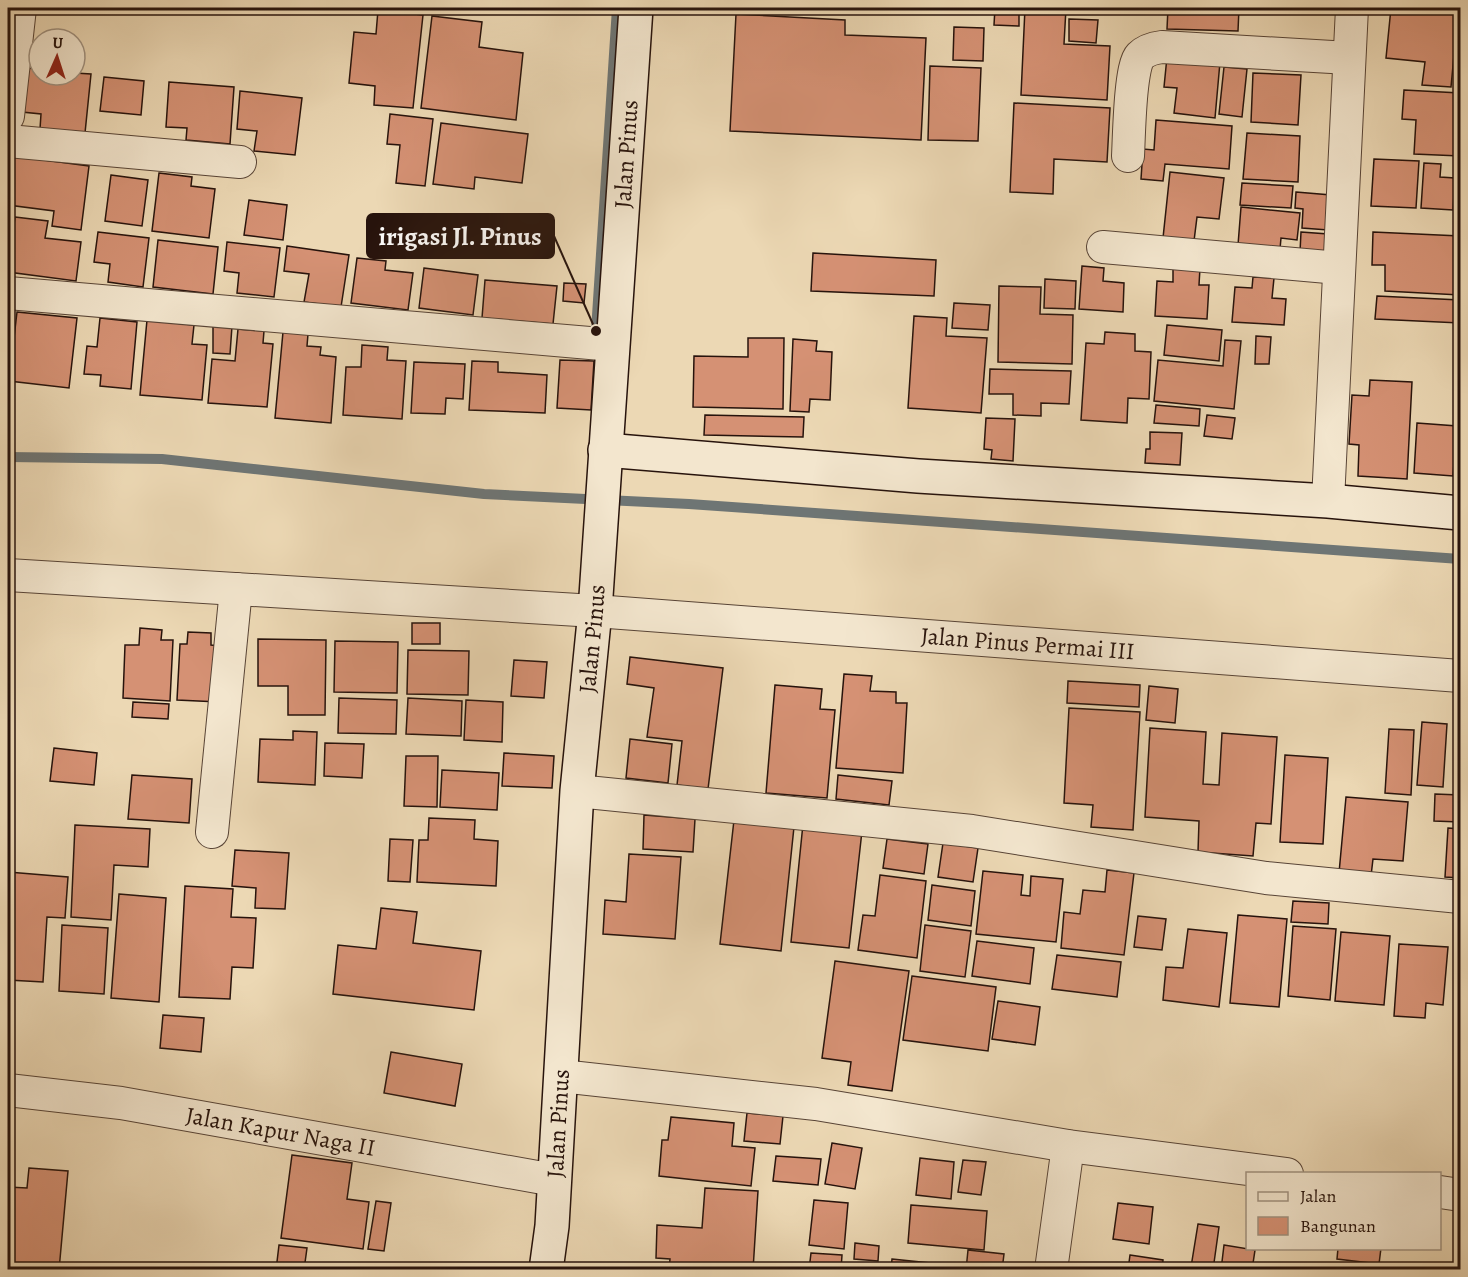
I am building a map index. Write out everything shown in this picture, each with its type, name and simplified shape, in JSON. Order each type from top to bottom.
[{"type":"street","points":[[8,116],[20,8]]},
{"type":"street","name":"Jalan Pinus","points":[[546,1269],[552,1226],[577,791],[595,611],[636,8]]},
{"type":"street","points":[[1328,501],[1352,8]]},
{"type":"street","points":[[1128,156],[1134,71],[1138,57],[1149,50],[1162,47],[1349,58]]},
{"type":"street","points":[[8,141],[240,162]]},
{"type":"street","points":[[1103,247],[1339,268]]},
{"type":"street","points":[[8,292],[613,345]]},
{"type":"street","points":[[605,462],[918,476],[1328,501],[1461,513]]},
{"type":"street","name":"Jalan Pinus Permai III","points":[[8,575],[595,611],[1461,676]]},
{"type":"street","points":[[212,832],[236,589]]},
{"type":"street","points":[[577,791],[972,831],[1266,878],[1461,897]]},
{"type":"street","points":[[561,1076],[816,1104],[1068,1146],[1279,1172]]},
{"type":"street","name":"Jalan Kapur Naga II","points":[[8,1090],[121,1103],[554,1179]]},
{"type":"street","points":[[1050,1269],[1068,1146]]},
{"type":"street","points":[[1441,1192],[1461,1195]]},
{"type":"building","points":[[446,8],[473,8],[472,13]]},
{"type":"building","points":[[995,8],[1019,8],[1019,26],[994,25]]},
{"type":"building","points":[[1025,8],[1066,8],[1064,44],[1110,46],[1107,100],[1021,95]]},
{"type":"building","points":[[1168,8],[1239,8],[1238,31],[1167,29]]},
{"type":"building","points":[[1391,8],[1458,12],[1451,87],[1422,85],[1425,62],[1386,58]]},
{"type":"building","points":[[378,10],[423,15],[413,108],[374,105],[375,86],[349,83],[354,32],[376,34]]},
{"type":"building","points":[[736,14],[845,20],[845,35],[926,38],[921,140],[730,131]]},
{"type":"building","points":[[432,16],[482,22],[479,47],[523,53],[516,120],[421,108]]},
{"type":"building","points":[[1069,19],[1098,20],[1096,43],[1069,41]]},
{"type":"building","points":[[954,27],[984,28],[983,61],[953,60]]},
{"type":"building","points":[[1460,33],[1460,84],[1458,83]]},
{"type":"building","points":[[1167,57],[1220,62],[1215,118],[1174,113],[1177,88],[1164,87]]},
{"type":"building","points":[[930,66],[981,68],[978,141],[928,140]]},
{"type":"building","points":[[1224,67],[1247,69],[1242,117],[1219,114]]},
{"type":"building","points":[[26,68],[27,87],[87,87],[87,74],[91,74],[85,133],[40,129],[41,114],[22,112]]},
{"type":"building","points":[[1253,73],[1301,75],[1298,125],[1251,122]]},
{"type":"building","points":[[104,77],[144,81],[141,115],[100,111]]},
{"type":"building","points":[[169,82],[234,87],[230,144],[186,140],[187,128],[166,127]]},
{"type":"building","points":[[1404,90],[1460,93],[1460,156],[1414,154],[1416,120],[1402,119]]},
{"type":"building","points":[[240,91],[302,98],[295,155],[254,151],[257,131],[237,129]]},
{"type":"building","points":[[1014,103],[1110,108],[1107,162],[1054,159],[1053,194],[1010,192]]},
{"type":"building","points":[[390,114],[433,119],[425,186],[396,183],[400,145],[387,144]]},
{"type":"building","points":[[1156,120],[1232,126],[1229,169],[1165,164],[1163,181],[1141,179],[1143,149],[1154,150]]},
{"type":"building","points":[[441,123],[528,134],[522,183],[475,177],[474,189],[433,184]]},
{"type":"building","points":[[1247,133],[1300,136],[1298,182],[1243,179]]},
{"type":"building","points":[[14,156],[89,166],[81,230],[52,226],[54,211],[8,205]]},
{"type":"building","points":[[1374,159],[1419,161],[1416,208],[1371,206]]},
{"type":"building","points":[[1424,163],[1441,164],[1440,177],[1455,178],[1453,210],[1421,208]]},
{"type":"building","points":[[1170,172],[1224,178],[1219,219],[1197,217],[1194,241],[1163,238]]},
{"type":"building","points":[[159,173],[192,177],[191,186],[215,189],[209,238],[152,231]]},
{"type":"building","points":[[111,175],[148,180],[142,226],[105,221]]},
{"type":"building","points":[[1242,183],[1293,186],[1291,208],[1240,205]]},
{"type":"building","points":[[1296,192],[1331,195],[1328,230],[1302,228],[1303,209],[1295,208]]},
{"type":"building","points":[[249,200],[287,205],[283,240],[244,235]]},
{"type":"building","points":[[1241,207],[1300,213],[1297,240],[1281,238],[1280,249],[1238,245]]},
{"type":"building","points":[[15,217],[48,221],[45,238],[81,242],[76,281],[8,272]]},
{"type":"building","points":[[98,232],[149,238],[143,287],[108,282],[110,264],[94,262]]},
{"type":"building","points":[[1301,232],[1328,234],[1326,254],[1300,252]]},
{"type":"building","points":[[1373,232],[1460,236],[1460,295],[1385,291],[1385,265],[1372,265]]},
{"type":"building","points":[[158,240],[218,247],[213,294],[153,287]]},
{"type":"building","points":[[227,242],[280,248],[274,297],[237,293],[239,273],[224,271]]},
{"type":"building","points":[[287,246],[349,255],[341,307],[304,302],[309,274],[284,271]]},
{"type":"building","points":[[813,253],[936,260],[934,296],[811,291]]},
{"type":"building","points":[[357,258],[386,261],[385,270],[413,273],[408,310],[351,303]]},
{"type":"building","points":[[1082,266],[1104,268],[1103,281],[1124,283],[1123,312],[1079,309]]},
{"type":"building","points":[[1173,267],[1200,268],[1199,285],[1209,285],[1207,319],[1155,316],[1157,281],[1173,282]]},
{"type":"building","points":[[424,268],[478,275],[473,315],[419,308]]},
{"type":"building","points":[[1253,277],[1274,278],[1272,298],[1286,299],[1284,325],[1232,322],[1235,287],[1252,288]]},
{"type":"building","points":[[1045,279],[1076,281],[1075,309],[1044,308]]},
{"type":"building","points":[[485,280],[557,286],[553,324],[482,318]]},
{"type":"building","points":[[564,283],[586,284],[584,303],[563,301]]},
{"type":"building","points":[[999,286],[1041,287],[1040,314],[1073,315],[1072,364],[998,362]]},
{"type":"building","points":[[1377,296],[1460,300],[1460,323],[1375,319]]},
{"type":"building","points":[[954,303],[990,305],[988,330],[952,328]]},
{"type":"building","points":[[17,312],[77,318],[69,388],[9,381]]},
{"type":"building","points":[[914,316],[947,318],[946,336],[987,338],[981,413],[908,408]]},
{"type":"building","points":[[100,318],[137,322],[131,389],[100,386],[101,375],[84,374],[87,346],[97,347]]},
{"type":"building","points":[[147,320],[194,325],[192,344],[207,345],[202,400],[140,395]]},
{"type":"building","points":[[1167,325],[1222,330],[1219,361],[1164,355]]},
{"type":"building","points":[[213,326],[232,326],[230,354],[213,353]]},
{"type":"building","points":[[238,329],[264,331],[263,343],[273,344],[267,407],[208,403],[212,359],[235,361]]},
{"type":"building","points":[[283,332],[308,334],[307,346],[321,347],[320,355],[336,357],[331,423],[275,418]]},
{"type":"building","points":[[1105,332],[1135,334],[1135,351],[1151,352],[1149,399],[1128,398],[1127,423],[1081,420],[1086,343],[1104,344]]},
{"type":"building","points":[[1256,336],[1271,337],[1269,364],[1255,364]]},
{"type":"building","points":[[748,338],[784,338],[783,409],[693,407],[694,356],[748,357]]},
{"type":"building","points":[[793,339],[817,341],[816,351],[832,352],[830,400],[810,399],[809,412],[790,411]]},
{"type":"building","points":[[1225,340],[1241,341],[1234,409],[1154,401],[1158,360],[1223,366]]},
{"type":"building","points":[[362,345],[388,347],[387,360],[406,361],[402,419],[343,415],[346,367],[361,367]]},
{"type":"building","points":[[560,360],[594,361],[591,410],[557,408]]},
{"type":"building","points":[[472,361],[498,362],[498,372],[547,375],[545,413],[469,410]]},
{"type":"building","points":[[414,362],[465,364],[463,399],[446,398],[445,414],[411,413]]},
{"type":"building","points":[[990,369],[1071,371],[1069,404],[1041,403],[1041,416],[1013,415],[1013,394],[989,394]]},
{"type":"building","points":[[1370,380],[1412,382],[1407,479],[1358,476],[1359,445],[1349,444],[1352,395],[1369,396]]},
{"type":"building","points":[[1156,405],[1200,409],[1199,426],[1154,423]]},
{"type":"building","points":[[705,415],[804,417],[803,437],[704,435]]},
{"type":"building","points":[[1207,415],[1235,418],[1232,439],[1204,436]]},
{"type":"building","points":[[986,418],[1015,419],[1013,461],[991,459],[992,450],[984,449]]},
{"type":"building","points":[[1417,423],[1457,426],[1453,476],[1414,473]]},
{"type":"building","points":[[1150,432],[1182,433],[1180,465],[1145,463],[1146,449],[1150,449]]},
{"type":"building","points":[[412,623],[440,623],[440,644],[412,644]]},
{"type":"building","points":[[140,628],[162,630],[161,640],[173,640],[170,701],[123,698],[125,645],[139,645]]},
{"type":"building","points":[[188,632],[211,633],[211,645],[222,646],[219,702],[177,700],[180,644],[187,644]]},
{"type":"building","points":[[258,639],[326,640],[325,715],[288,715],[288,686],[258,686]]},
{"type":"building","points":[[335,641],[398,642],[397,693],[334,692]]},
{"type":"building","points":[[408,650],[469,651],[468,695],[407,694]]},
{"type":"building","points":[[630,657],[723,668],[708,789],[677,785],[682,741],[647,737],[654,688],[627,684]]},
{"type":"building","points":[[514,660],[547,662],[544,698],[511,696]]},
{"type":"building","points":[[844,674],[872,676],[870,691],[896,692],[896,703],[907,703],[903,773],[836,768]]},
{"type":"building","points":[[1068,681],[1140,685],[1139,707],[1067,703]]},
{"type":"building","points":[[775,685],[822,689],[820,709],[835,710],[827,798],[766,793]]},
{"type":"building","points":[[1149,686],[1178,689],[1175,723],[1146,720]]},
{"type":"building","points":[[339,698],[397,700],[396,734],[338,733]]},
{"type":"building","points":[[408,698],[462,701],[461,736],[406,734]]},
{"type":"building","points":[[466,700],[503,702],[502,742],[464,740]]},
{"type":"building","points":[[133,702],[169,704],[168,719],[132,717]]},
{"type":"building","points":[[1069,708],[1140,712],[1133,830],[1091,827],[1093,805],[1064,803]]},
{"type":"building","points":[[1422,722],[1447,724],[1443,787],[1417,785]]},
{"type":"building","points":[[1150,728],[1206,732],[1203,784],[1219,785],[1222,733],[1277,737],[1271,824],[1256,823],[1253,856],[1198,852],[1199,821],[1145,817]]},
{"type":"building","points":[[1389,729],[1414,730],[1411,795],[1385,793]]},
{"type":"building","points":[[1456,730],[1460,730],[1460,779],[1454,779]]},
{"type":"building","points":[[293,731],[317,732],[315,785],[258,782],[260,739],[293,740]]},
{"type":"building","points":[[630,739],[672,744],[668,783],[626,778]]},
{"type":"building","points":[[325,743],[364,744],[362,778],[324,776]]},
{"type":"building","points":[[54,748],[97,753],[94,785],[50,781]]},
{"type":"building","points":[[504,753],[554,756],[552,788],[502,786]]},
{"type":"building","points":[[1285,755],[1328,758],[1323,844],[1280,842]]},
{"type":"building","points":[[406,756],[438,756],[437,807],[404,806]]},
{"type":"building","points":[[442,770],[499,773],[497,810],[440,807]]},
{"type":"building","points":[[132,775],[192,779],[189,823],[128,819]]},
{"type":"building","points":[[838,775],[892,781],[889,805],[836,799]]},
{"type":"building","points":[[1435,794],[1460,795],[1460,822],[1434,821]]},
{"type":"building","points":[[1346,797],[1408,802],[1403,861],[1373,859],[1371,876],[1339,873]]},
{"type":"building","points":[[644,815],[695,819],[693,852],[643,849]]},
{"type":"building","points":[[429,818],[475,820],[474,839],[498,841],[496,886],[417,882],[419,840],[428,840]]},
{"type":"building","points":[[734,820],[794,827],[781,951],[720,944]]},
{"type":"building","points":[[803,824],[862,831],[849,948],[791,942]]},
{"type":"building","points":[[75,825],[150,829],[148,867],[114,865],[111,920],[71,917]]},
{"type":"building","points":[[1448,828],[1460,829],[1460,878],[1445,877]]},
{"type":"building","points":[[390,839],[413,840],[410,882],[388,881]]},
{"type":"building","points":[[887,839],[928,844],[924,874],[883,868]]},
{"type":"building","points":[[943,843],[978,848],[973,882],[938,877]]},
{"type":"building","points":[[235,850],[289,853],[285,909],[255,908],[256,888],[232,886]]},
{"type":"building","points":[[629,854],[681,857],[675,939],[603,934],[605,900],[626,902]]},
{"type":"building","points":[[1107,870],[1134,873],[1124,955],[1061,948],[1064,912],[1080,914],[1083,890],[1105,892]]},
{"type":"building","points":[[983,871],[1023,875],[1021,895],[1030,896],[1031,876],[1063,879],[1056,942],[976,934]]},
{"type":"building","points":[[8,872],[68,877],[65,918],[47,917],[43,982],[8,980]]},
{"type":"building","points":[[880,875],[926,881],[917,958],[858,950],[863,915],[875,916]]},
{"type":"building","points":[[932,885],[975,891],[971,926],[928,920]]},
{"type":"building","points":[[185,886],[233,889],[231,917],[256,918],[253,968],[232,967],[230,999],[179,997]]},
{"type":"building","points":[[119,894],[166,898],[159,1002],[111,998]]},
{"type":"building","points":[[1293,901],[1329,903],[1328,924],[1291,922]]},
{"type":"building","points":[[381,908],[417,912],[413,943],[481,951],[474,1010],[333,994],[338,945],[376,949]]},
{"type":"building","points":[[1238,915],[1287,919],[1279,1007],[1230,1003]]},
{"type":"building","points":[[1138,916],[1166,919],[1162,950],[1134,947]]},
{"type":"building","points":[[62,925],[108,928],[104,994],[59,991]]},
{"type":"building","points":[[925,925],[971,931],[965,977],[920,971]]},
{"type":"building","points":[[1293,926],[1336,929],[1330,1000],[1288,996]]},
{"type":"building","points":[[1188,929],[1227,933],[1219,1007],[1163,1000],[1166,967],[1183,968]]},
{"type":"building","points":[[1341,932],[1390,936],[1384,1005],[1335,1001]]},
{"type":"building","points":[[977,941],[1034,948],[1030,984],[972,976]]},
{"type":"building","points":[[1399,944],[1448,947],[1443,1005],[1426,1003],[1425,1018],[1394,1016]]},
{"type":"building","points":[[1057,955],[1121,962],[1117,997],[1052,989]]},
{"type":"building","points":[[835,961],[909,971],[892,1091],[848,1085],[851,1062],[822,1058]]},
{"type":"building","points":[[912,976],[996,987],[988,1051],[903,1040]]},
{"type":"building","points":[[998,1001],[1040,1007],[1035,1045],[992,1039]]},
{"type":"building","points":[[163,1015],[204,1018],[201,1052],[160,1048]]},
{"type":"building","points":[[391,1052],[462,1064],[455,1106],[384,1093]]},
{"type":"building","points":[[747,1113],[783,1116],[780,1144],[744,1141]]},
{"type":"building","points":[[671,1117],[734,1123],[732,1146],[755,1148],[751,1186],[659,1176],[662,1140],[668,1140]]},
{"type":"building","points":[[832,1143],[862,1148],[855,1189],[825,1184]]},
{"type":"building","points":[[292,1155],[352,1163],[347,1199],[369,1202],[363,1249],[281,1238]]},
{"type":"building","points":[[776,1156],[821,1159],[818,1185],[773,1181]]},
{"type":"building","points":[[920,1158],[954,1162],[951,1199],[916,1195]]},
{"type":"building","points":[[963,1160],[986,1162],[981,1195],[958,1192]]},
{"type":"building","points":[[29,1168],[68,1171],[59,1270],[8,1270],[8,1187],[27,1188]]},
{"type":"building","points":[[705,1188],[758,1191],[753,1270],[669,1270],[670,1259],[656,1258],[657,1225],[702,1228]]},
{"type":"building","points":[[814,1200],[848,1203],[844,1249],[809,1245]]},
{"type":"building","points":[[376,1201],[391,1203],[384,1251],[368,1249]]},
{"type":"building","points":[[1118,1203],[1153,1207],[1149,1244],[1113,1239]]},
{"type":"building","points":[[911,1205],[987,1211],[984,1250],[908,1243]]},
{"type":"building","points":[[1198,1224],[1219,1227],[1213,1270],[1191,1267]]},
{"type":"building","points":[[855,1243],[879,1246],[878,1261],[854,1259]]},
{"type":"building","points":[[279,1245],[307,1248],[304,1270],[276,1270]]},
{"type":"building","points":[[1224,1245],[1255,1250],[1252,1270],[1221,1270]]},
{"type":"building","points":[[968,1250],[1004,1254],[1002,1270],[966,1270]]},
{"type":"building","points":[[1338,1250],[1381,1250],[1379,1264],[1337,1259]]},
{"type":"building","points":[[811,1253],[842,1255],[841,1270],[809,1270]]},
{"type":"building","points":[[1130,1255],[1163,1260],[1162,1270],[1128,1270]]},
{"type":"building","points":[[892,1259],[930,1263],[929,1270],[891,1270]]},
{"type":"building","points":[[850,1263],[885,1266],[884,1270],[849,1270]]},
{"type":"building","points":[[1261,1264],[1298,1269],[1298,1270],[1260,1270]]},
{"type":"building","points":[[206,1265],[233,1270],[205,1270]]},
{"type":"waterway","points":[[596,331],[617,8]]},
{"type":"waterway","points":[[8,457],[162,459],[484,494],[689,504],[1460,559]]},
{"type":"place","name":"irigasi Jl. Pinus","points":[[596,331]]}]
